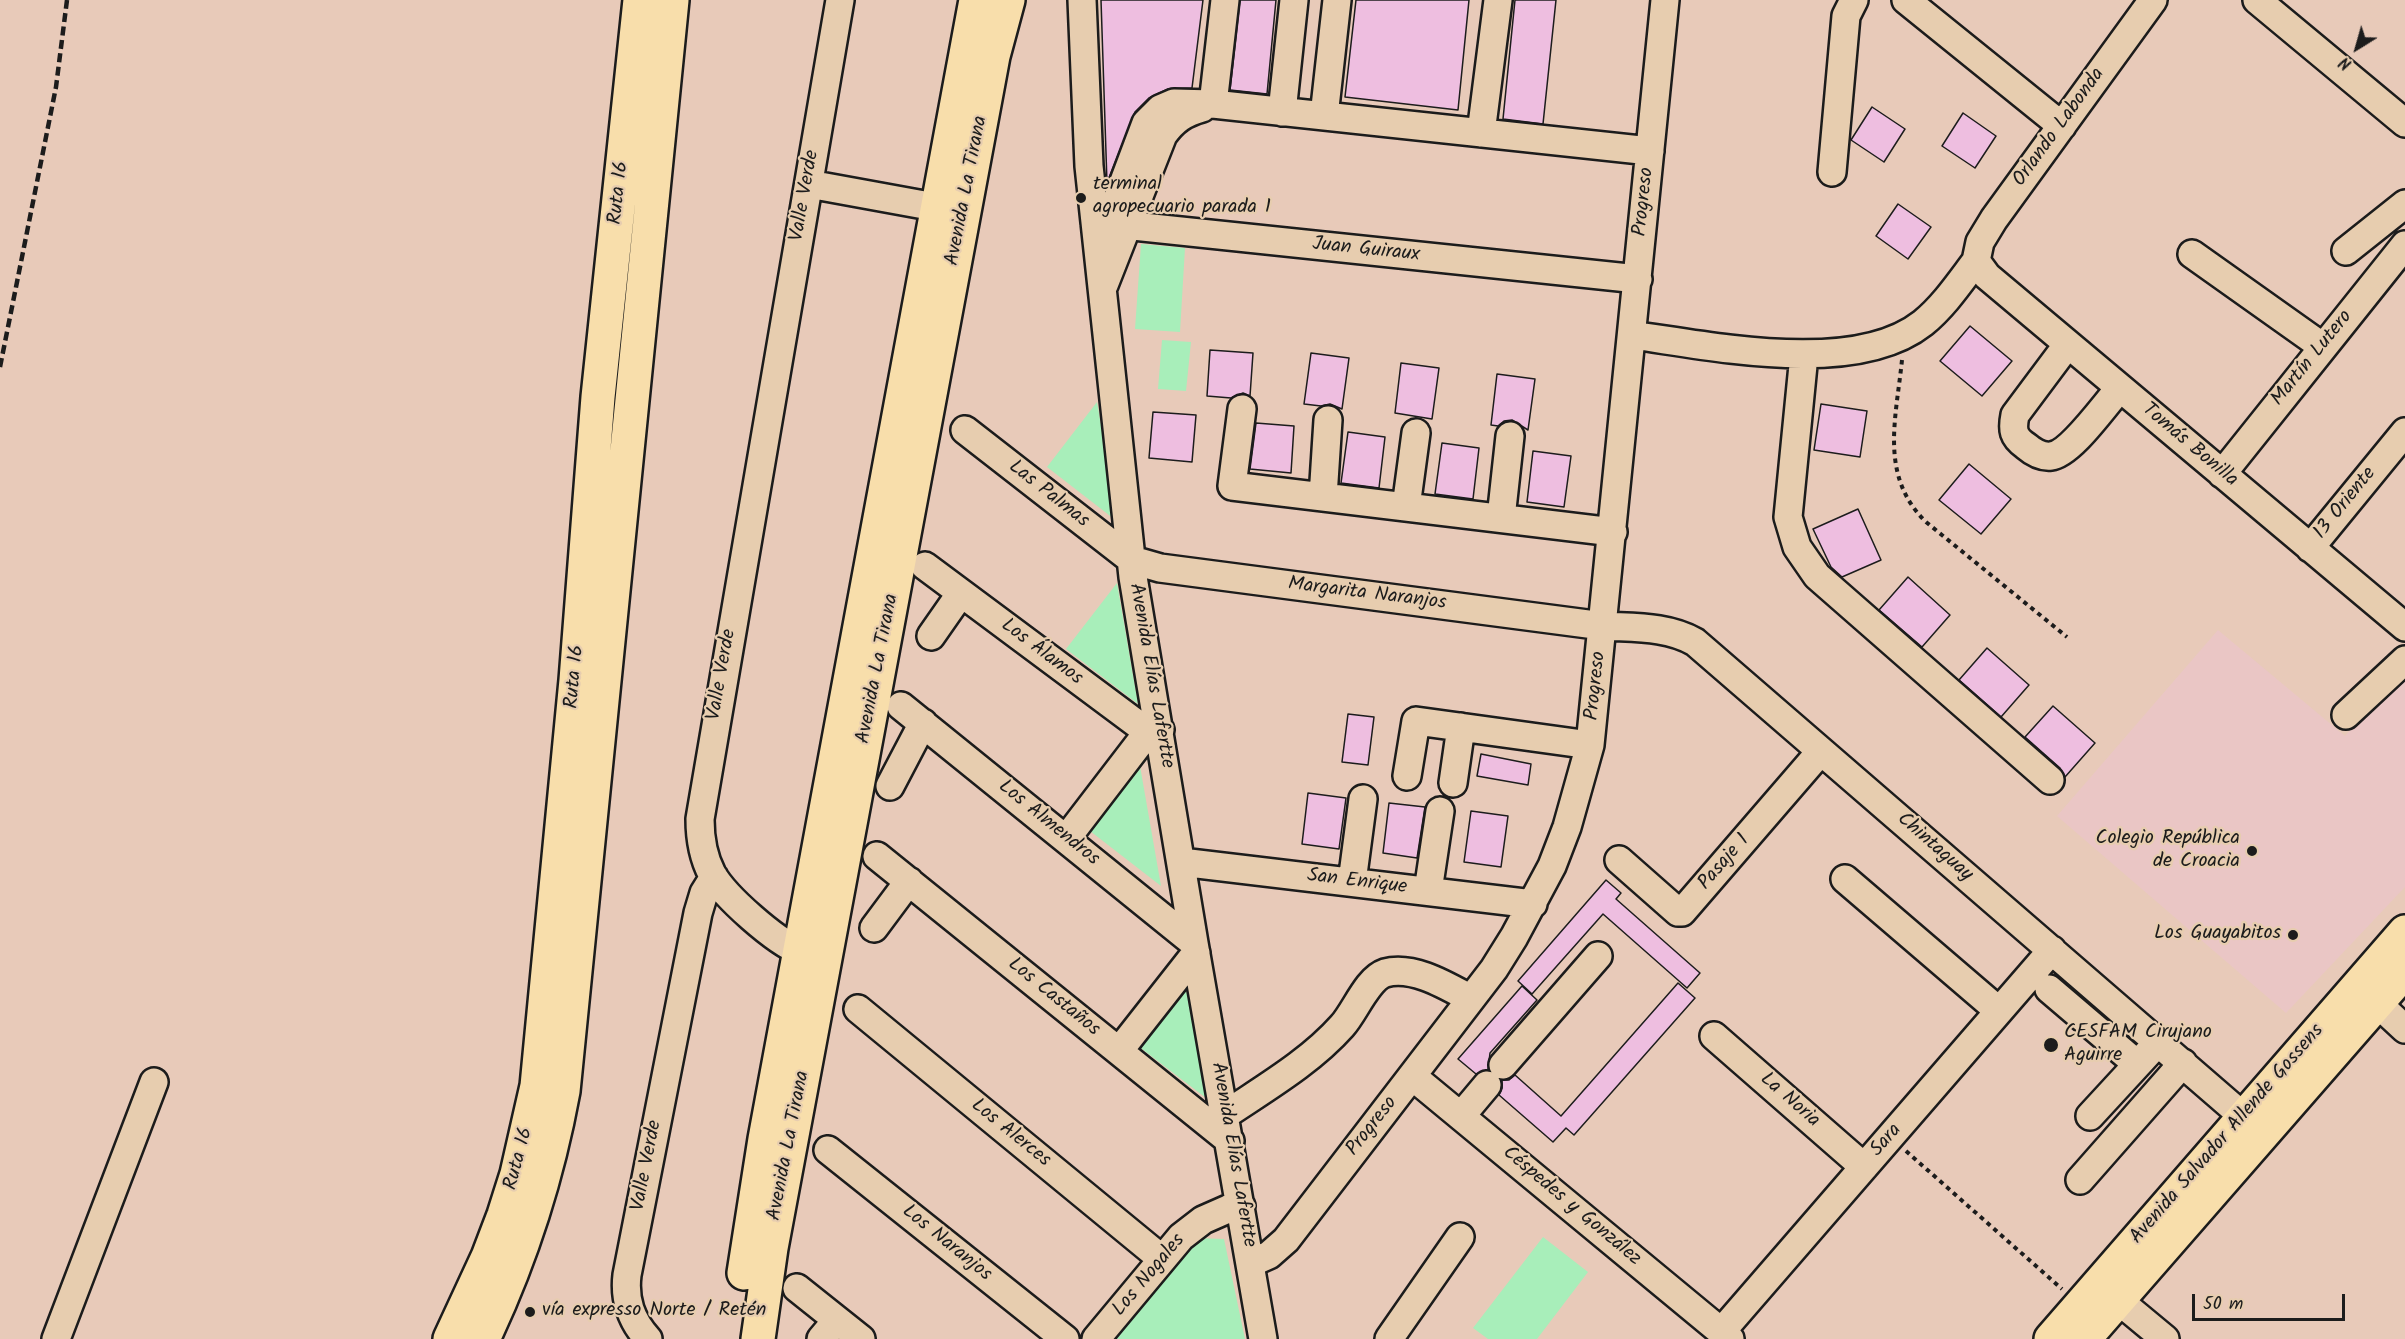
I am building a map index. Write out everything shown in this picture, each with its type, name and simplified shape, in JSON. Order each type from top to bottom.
[{"type":"main road","name":"Ruta 16","points":[[450,1339],[488,1257],[504,1215],[520,1163],[537,1086],[576,680],[598,397],[640,0]]},
{"type":"main road","name":"Ruta 16","points":[[483,1339],[513,1273],[530,1227],[544,1181],[564,1091],[672,0]]},
{"type":"main road","name":"Avenida La Tirana","points":[[758,1339],[813,953],[951,210],[976,0]]},
{"type":"main road","name":"Avenida La Tirana","points":[[951,210],[1008,0]]},
{"type":"main road","name":"Avenida Salvador Allende Gossens","points":[[2051,1339],[2405,932]]},
{"type":"main road","name":"Avenida La Tirana","points":[[735,1339],[765,1139],[813,953]]},
{"type":"main road","name":"Avenida Salvador Allende Gossens","points":[[2084,1339],[2405,971]]},
{"type":"street","name":"Valle Verde","points":[[648,1339],[630,1312],[626,1294],[627,1275],[698,913],[704,893],[714,877],[702,845],[700,807],[840,0]]},
{"type":"street","points":[[1213,104],[1225,0]]},
{"type":"street","points":[[1282,112],[1294,0]]},
{"type":"street","points":[[1324,116],[1337,0]]},
{"type":"street","points":[[1481,133],[1498,0]]},
{"type":"street","name":"Progreso","points":[[1251,1263],[1269,1255],[1286,1240],[1494,969],[1533,904],[1568,826],[1590,745],[1665,0]]},
{"type":"street","points":[[1832,172],[1846,16],[1854,0]]},
{"type":"street","points":[[1906,0],[2062,126]]},
{"type":"street","name":"Orlando Labonda","points":[[1632,335],[1804,355],[1884,344],[1904,335],[1937,310],[1976,261],[1980,242],[1994,219],[2153,0]]},
{"type":"street","points":[[2258,0],[2405,123]]},
{"type":"street","points":[[1081,2],[1086,109],[1110,224]]},
{"type":"street","points":[[1110,224],[1174,120],[1188,112],[1213,104],[1650,151]]},
{"type":"street","points":[[809,184],[951,210]]},
{"type":"street","points":[[2346,251],[2405,204]]},
{"type":"street","name":"Juan Guiraux","points":[[1110,224],[1638,279]]},
{"type":"street","name":"Avenida Elías Lafertte","points":[[1110,224],[1102,289],[1132,560],[1154,731],[1181,862],[1263,1339]]},
{"type":"street","name":"Martín Lutero","points":[[2222,474],[2405,245]]},
{"type":"street","points":[[2192,254],[2323,347]]},
{"type":"street","name":"Tomás Bonilla","points":[[1976,261],[1986,276],[2405,627]]},
{"type":"street","points":[[2068,344],[2014,415],[2012,429],[2018,440],[2035,453],[2052,456],[2066,450],[2120,388]]},
{"type":"street","points":[[1804,355],[1788,517],[1797,547],[1806,563],[1817,576],[2050,780]]},
{"type":"street","points":[[1242,409],[1232,486],[1613,532]]},
{"type":"street","points":[[1323,497],[1328,420]]},
{"type":"street","name":"Las Palmas","points":[[965,430],[1132,560]]},
{"type":"street","name":"13 Oriente","points":[[2310,548],[2405,432]]},
{"type":"street","points":[[1406,507],[1416,433]]},
{"type":"street","points":[[1501,519],[1510,436]]},
{"type":"street","name":"Margarita Naranjos","points":[[1132,560],[1160,568],[1603,626]]},
{"type":"street","name":"Los Álamos","points":[[925,566],[1154,731]]},
{"type":"street","points":[[931,636],[961,593]]},
{"type":"street","name":"Chintaguay","points":[[1603,626],[1667,631],[1695,642],[2244,1117]]},
{"type":"street","points":[[2346,715],[2405,660]]},
{"type":"street","name":"Los Almendros","points":[[901,706],[1066,839],[1195,948]]},
{"type":"street","points":[[1407,776],[1416,721],[1590,745]]},
{"type":"street","points":[[890,786],[923,723]]},
{"type":"street","points":[[1454,783],[1461,727]]},
{"type":"street","points":[[1066,839],[1154,731]]},
{"type":"street","name":"Pasaje 1","points":[[1619,860],[1678,912],[1682,912],[1821,751]]},
{"type":"street","points":[[1352,882],[1363,799]]},
{"type":"street","points":[[1428,891],[1440,811]]},
{"type":"street","name":"Los Castaños","points":[[877,856],[1119,1051],[1227,1128]]},
{"type":"street","name":"San Enrique","points":[[1181,862],[1533,904]]},
{"type":"street","points":[[714,877],[754,919],[813,953]]},
{"type":"street","points":[[1845,879],[1999,1011]]},
{"type":"street","points":[[874,928],[909,881]]},
{"type":"street","points":[[1119,1051],[1195,948]]},
{"type":"street","name":"Sara","points":[[1726,1336],[1864,1167],[2052,950]]},
{"type":"street","points":[[1461,1116],[1598,956]]},
{"type":"street","points":[[1227,1128],[1330,1038],[1350,1016],[1369,985],[1380,975],[1401,972],[1423,976],[1470,999]]},
{"type":"street","points":[[2049,989],[2137,1064]]},
{"type":"street","points":[[2377,1004],[2405,1029]]},
{"type":"street","name":"Los Alerces","points":[[858,1009],[1162,1259]]},
{"type":"street","name":"La Noria","points":[[1714,1036],[1864,1167]]},
{"type":"street","points":[[2090,1116],[2158,1042]]},
{"type":"street","points":[[2080,1180],[2183,1063]]},
{"type":"street","name":"Céspedes y González","points":[[1412,1076],[1726,1336]]},
{"type":"street","points":[[56,1339],[154,1082]]},
{"type":"street","name":"Los Naranjos","points":[[828,1150],[1065,1339]]},
{"type":"street","name":"Los Nogales","points":[[1096,1339],[1181,1237],[1203,1220],[1241,1206]]},
{"type":"street","points":[[1389,1339],[1460,1237]]},
{"type":"street","points":[[797,1288],[829,1329],[861,1339]]},
{"type":"street","points":[[2118,1300],[2165,1339]]},
{"type":"path","points":[[1904,335],[1893,449],[1897,476],[1905,495],[1926,522],[2067,637]]},
{"type":"path","points":[[1906,1151],[2057,1284]]},
{"type":"shaded area","name":"Colegio República de Croacia","points":[[2218,630],[2345,736],[2405,667],[2405,887],[2286,1013],[2057,816]]},
{"type":"green space","points":[[1141,244],[1185,248],[1180,332],[1135,329]]},
{"type":"green space","points":[[1162,340],[1191,342],[1186,391],[1158,389]]},
{"type":"green space","points":[[1097,402],[1118,522],[1047,467]]},
{"type":"green space","points":[[1117,583],[1138,704],[1066,649]]},
{"type":"green space","points":[[1140,766],[1161,886],[1090,831]]},
{"type":"green space","points":[[1184,978],[1206,1098],[1134,1043]]},
{"type":"green space","points":[[1543,1237],[1588,1272],[1537,1339],[1488,1339],[1473,1328]]},
{"type":"green space","points":[[1196,1238],[1224,1239],[1245,1339],[1110,1339]]},
{"type":"building","points":[[1101,0],[1203,0],[1192,88],[1168,89],[1149,98],[1135,112],[1107,183]]},
{"type":"building","points":[[1240,0],[1276,0],[1267,94],[1230,90]]},
{"type":"building","points":[[1356,0],[1469,0],[1458,110],[1345,97]]},
{"type":"building","points":[[1515,0],[1556,0],[1543,124],[1503,119]]},
{"type":"building","points":[[1872,107],[1905,129],[1884,162],[1851,140]]},
{"type":"building","points":[[1963,113],[1996,136],[1975,168],[1942,146]]},
{"type":"building","points":[[1898,204],[1931,227],[1908,259],[1876,236]]},
{"type":"building","points":[[1970,326],[2012,361],[1982,396],[1940,361]]},
{"type":"building","points":[[1210,350],[1253,353],[1250,396],[1243,393],[1231,398],[1207,396]]},
{"type":"building","points":[[1311,353],[1349,358],[1342,409],[1330,404],[1321,406],[1304,404]]},
{"type":"building","points":[[1401,363],[1439,368],[1432,419],[1395,413]]},
{"type":"building","points":[[1497,374],[1535,379],[1528,430],[1512,420],[1504,421],[1498,426],[1491,425]]},
{"type":"building","points":[[1821,404],[1867,411],[1860,457],[1814,450]]},
{"type":"building","points":[[1153,412],[1196,415],[1192,462],[1149,458]]},
{"type":"building","points":[[1256,423],[1294,426],[1291,473],[1250,469]]},
{"type":"building","points":[[1348,432],[1385,437],[1379,488],[1341,483]]},
{"type":"building","points":[[1442,443],[1479,448],[1473,499],[1435,494]]},
{"type":"building","points":[[1533,451],[1571,456],[1564,507],[1527,502]]},
{"type":"building","points":[[1969,464],[2011,499],[1981,534],[1939,500]]},
{"type":"building","points":[[1858,509],[1881,560],[1842,577],[1831,567],[1813,529]]},
{"type":"building","points":[[1908,577],[1950,615],[1922,647],[1879,610]]},
{"type":"building","points":[[1987,648],[2029,685],[2001,717],[1959,680]]},
{"type":"building","points":[[2053,706],[2095,743],[2065,777],[2060,768],[2025,737]]},
{"type":"building","points":[[1348,714],[1374,717],[1368,765],[1342,762]]},
{"type":"building","points":[[1481,754],[1531,764],[1528,785],[1477,776]]},
{"type":"building","points":[[1308,793],[1346,798],[1339,849],[1302,844]]},
{"type":"building","points":[[1389,803],[1425,807],[1417,858],[1383,853]]},
{"type":"building","points":[[1471,811],[1508,816],[1501,867],[1464,862]]},
{"type":"building","points":[[1606,880],[1621,893],[1616,899],[1700,973],[1687,988],[1603,914],[1532,994],[1518,981]]},
{"type":"building","points":[[1678,983],[1695,998],[1574,1135],[1566,1128],[1553,1142],[1499,1095],[1502,1080],[1509,1080],[1515,1075],[1561,1116]]},
{"type":"building","points":[[1522,986],[1537,1000],[1490,1053],[1488,1070],[1476,1074],[1458,1059]]},
{"type":"railway","points":[[0,367],[56,87],[67,0]]},
{"type":"place","name":"terminal agropecuario parada 1","points":[[1081,198]]},
{"type":"place","name":"Colegio República de Croacia","points":[[2252,851]]},
{"type":"place","name":"Los Guayabitos","points":[[2293,935]]},
{"type":"place","name":"CESFAM Cirujano Aguirre","points":[[2051,1045]]},
{"type":"place","name":"vía expresso Norte / Retén","points":[[530,1312]]}]
